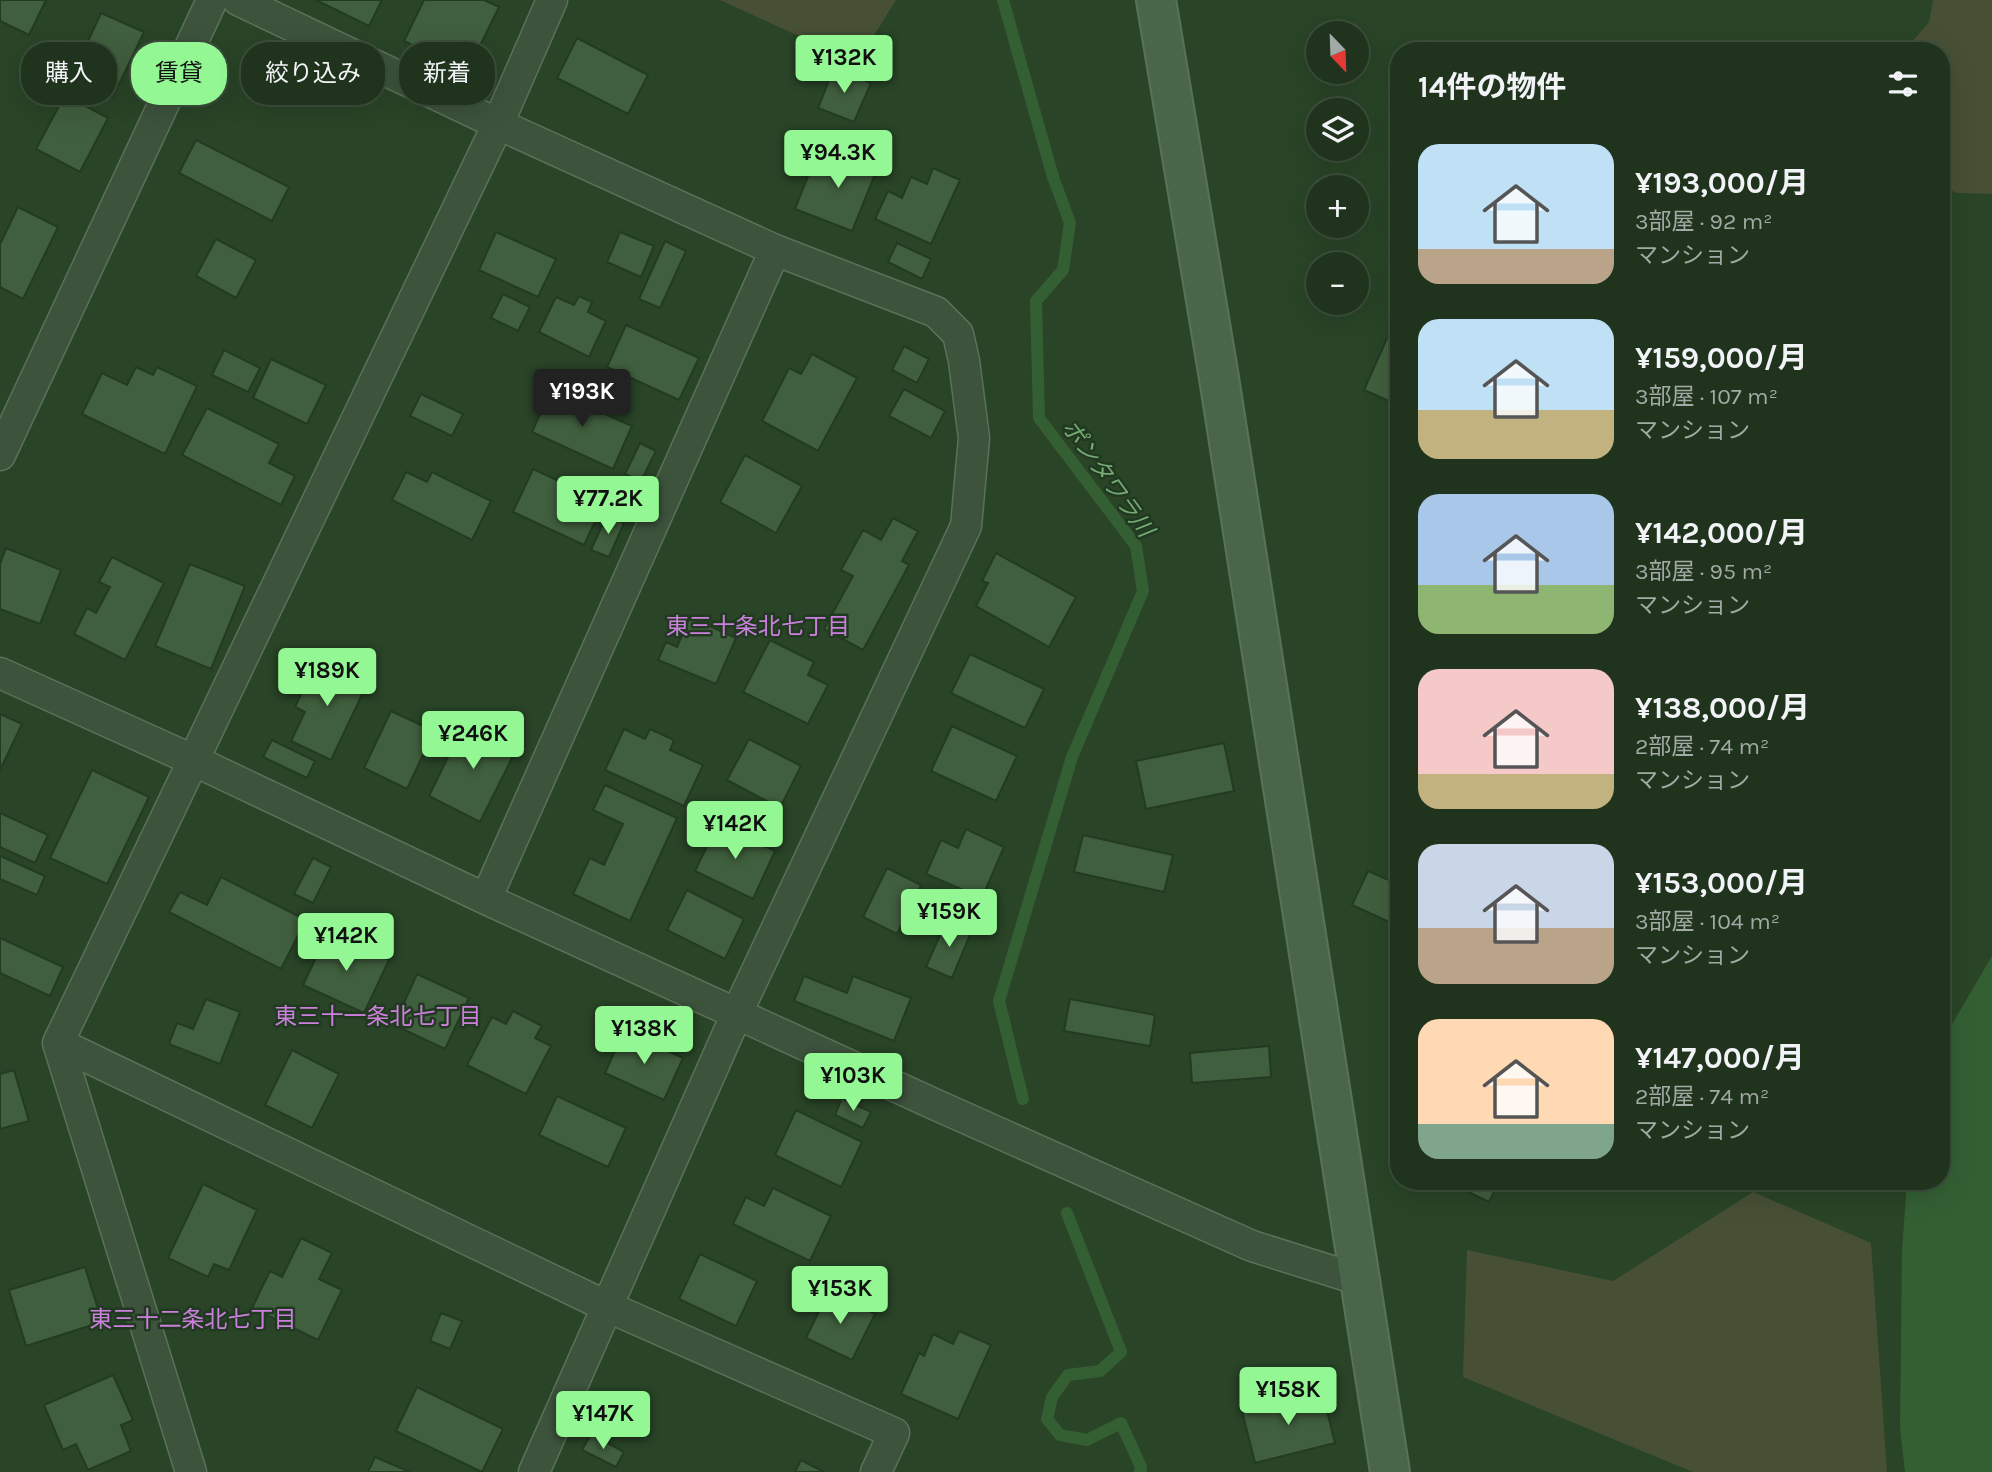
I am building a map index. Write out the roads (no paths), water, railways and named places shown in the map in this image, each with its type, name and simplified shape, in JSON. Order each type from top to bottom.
[{"type":"street","points":[[0,455],[212,0]]},
{"type":"street","points":[[238,0],[498,124],[775,250],[936,312],[958,334],[964,361],[974,438],[966,526],[737,1013],[534,1472]]},
{"type":"street","points":[[191,1472],[58,1043],[498,124],[552,0]]},
{"type":"street","points":[[1156,0],[1219,378],[1390,1472]]},
{"type":"street","points":[[486,899],[775,250]]},
{"type":"street","points":[[0,673],[946,1110],[1252,1245],[1360,1280]]},
{"type":"street","points":[[58,1043],[606,1306],[894,1433],[876,1472]]},
{"type":"waterway","name":"ポンタワラ川","points":[[1003,0],[1053,177],[1070,223],[1063,270],[1036,301],[1039,418],[1136,546],[1143,591],[1072,757],[999,1001],[1023,1099]]},
{"type":"waterway","name":"ポンタワラ川","points":[[1067,1213],[1121,1352],[1100,1371],[1068,1375],[1052,1397],[1047,1419],[1060,1435],[1087,1440],[1121,1423],[1141,1467],[1140,1472]]},
{"type":"district","name":"東三十条北七丁目","points":[[758,626]]},
{"type":"district","name":"東三十一条北七丁目","points":[[378,1016]]},
{"type":"district","name":"東三十二条北七丁目","points":[[193,1319]]}]
